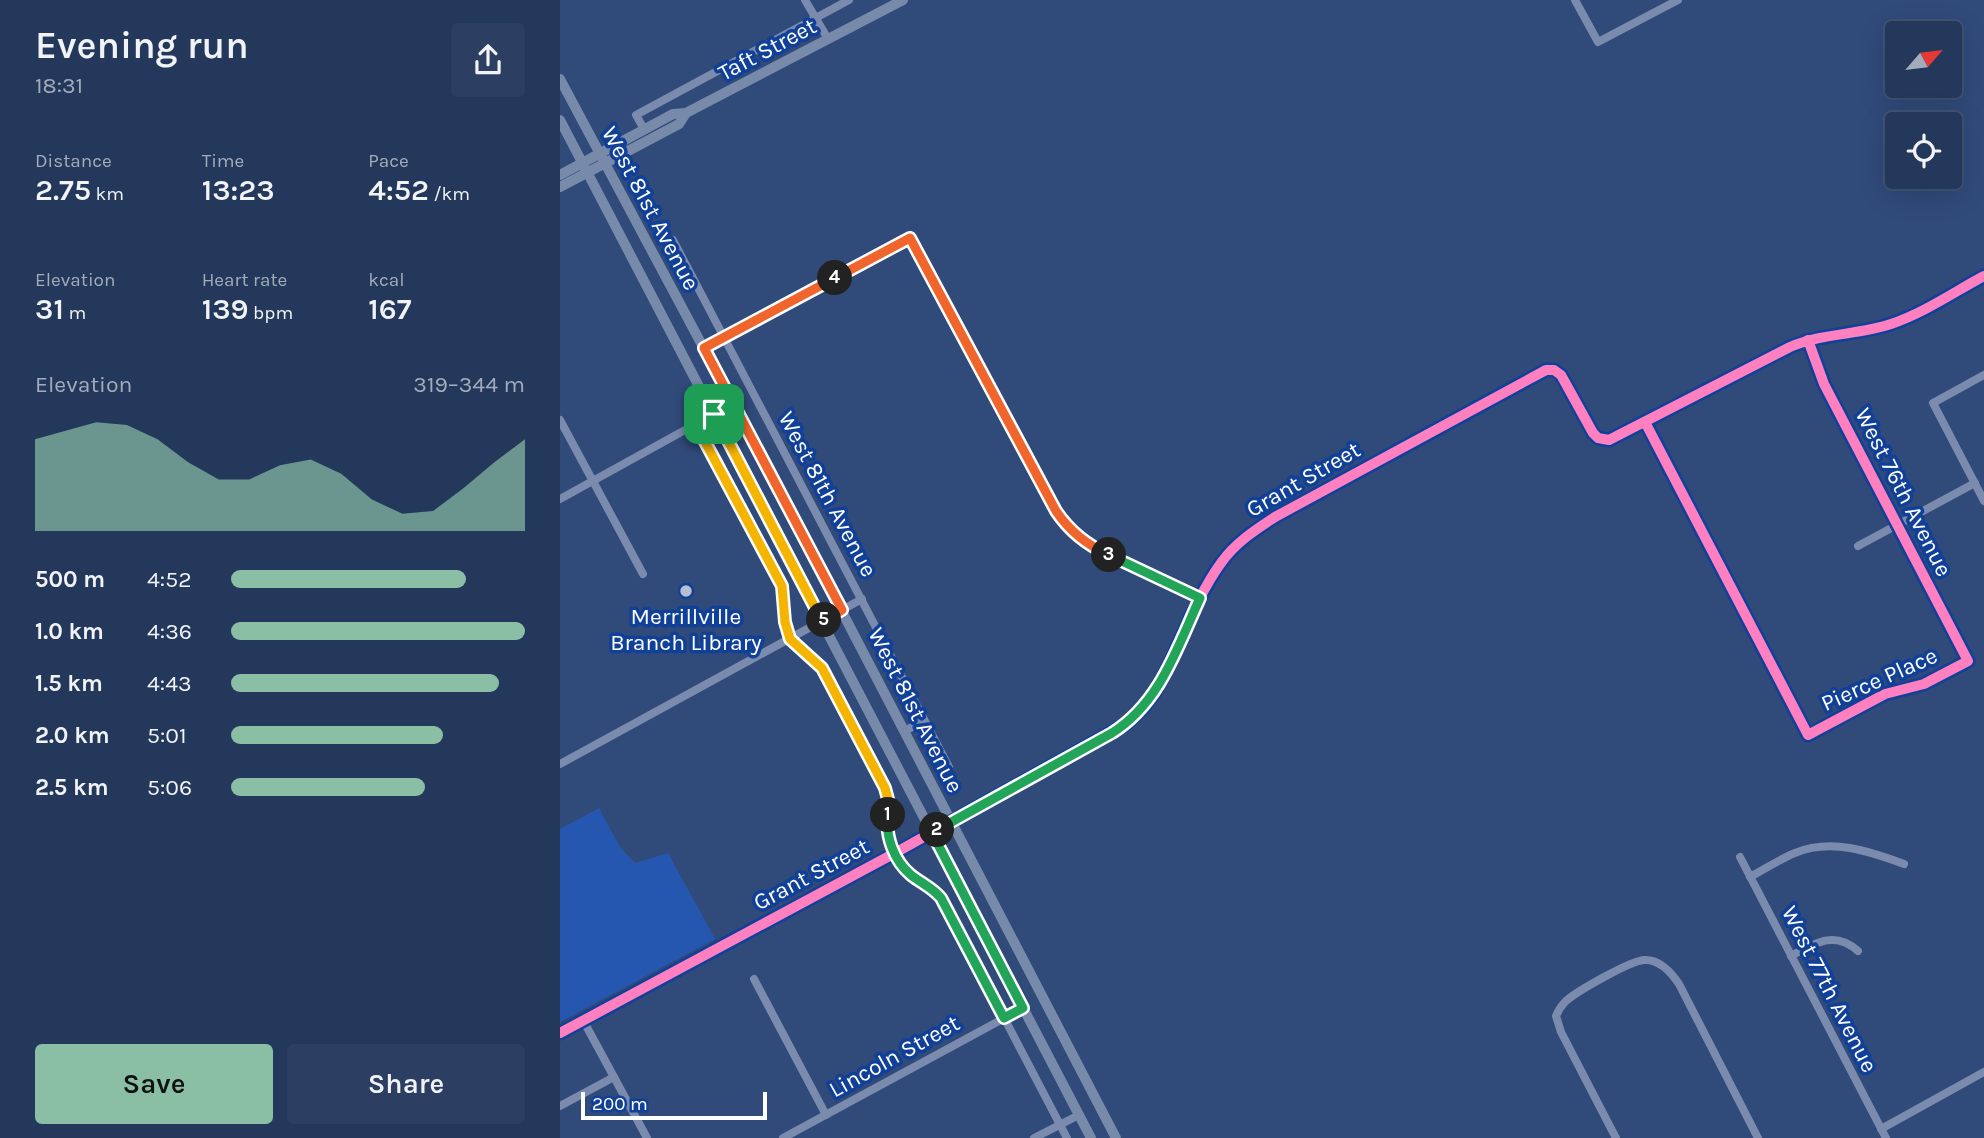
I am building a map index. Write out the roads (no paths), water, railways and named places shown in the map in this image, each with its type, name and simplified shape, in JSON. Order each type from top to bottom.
[{"type":"main road","name":"Taft Street","points":[[603,158],[673,114],[686,113],[903,0]]},
{"type":"main road","name":"West 81st Avenue","points":[[560,79],[842,610],[1116,1138]]},
{"type":"main road","name":"Taft Street","points":[[560,175],[585,167],[679,124],[686,113]]},
{"type":"main road","name":"West 81st Avenue","points":[[560,120],[1091,1138]]},
{"type":"main road","name":"Taft Street","points":[[560,187],[585,167]]},
{"type":"street","points":[[805,0],[828,38]]},
{"type":"street","points":[[644,130],[636,115],[849,0]]},
{"type":"street","points":[[1575,0],[1598,42],[1678,0]]},
{"type":"street","points":[[704,348],[910,238],[1064,522],[1091,546],[1200,598]]},
{"type":"street","name":"West 81th Avenue","points":[[673,240],[948,767]]},
{"type":"street","name":"Grant Street","points":[[560,1032],[932,833],[1112,733],[1144,707],[1157,688],[1200,598],[1221,562],[1246,536],[1275,517],[1546,370],[1554,370],[1561,375],[1590,430],[1598,438],[1611,439],[1790,347],[1808,340],[1891,324],[1984,276]]},
{"type":"street","name":"West 76th Avenue","points":[[1808,340],[1824,384],[1968,661]]},
{"type":"street","points":[[1984,375],[1933,403],[1984,501]]},
{"type":"street","points":[[560,499],[714,414]]},
{"type":"street","points":[[560,421],[643,574]]},
{"type":"street","name":"Pierce Place","points":[[1645,422],[1808,735],[1885,694],[1924,684],[1968,661]]},
{"type":"street","points":[[696,425],[782,586],[785,622],[790,639],[822,668],[885,788],[889,803],[887,833],[895,853],[907,871],[941,898],[1067,1138]]},
{"type":"street","points":[[1858,546],[1975,483]]},
{"type":"street","points":[[560,764],[862,599]]},
{"type":"street","points":[[905,731],[924,720]]},
{"type":"street","points":[[1750,877],[1797,852],[1822,847],[1865,850],[1904,864]]},
{"type":"street","name":"West 77th Avenue","points":[[1740,857],[1886,1138]]},
{"type":"street","points":[[1791,956],[1819,942],[1834,939],[1847,941],[1858,951]]},
{"type":"street","points":[[1616,1138],[1561,1032],[1556,1016],[1564,1003],[1581,990],[1644,960],[1658,963],[1670,970],[1679,984],[1758,1138]]},
{"type":"street","points":[[754,979],[826,1115]]},
{"type":"street","name":"Lincoln Street","points":[[783,1138],[1023,1008]]},
{"type":"street","points":[[583,1020],[647,1138]]},
{"type":"street","points":[[1881,1129],[1984,1072]]},
{"type":"street","points":[[560,1106],[614,1076]]},
{"type":"street","points":[[1034,1138],[1079,1115]]},
{"type":"place","name":"Merrillville Branch Library","points":[[686,591]]}]
